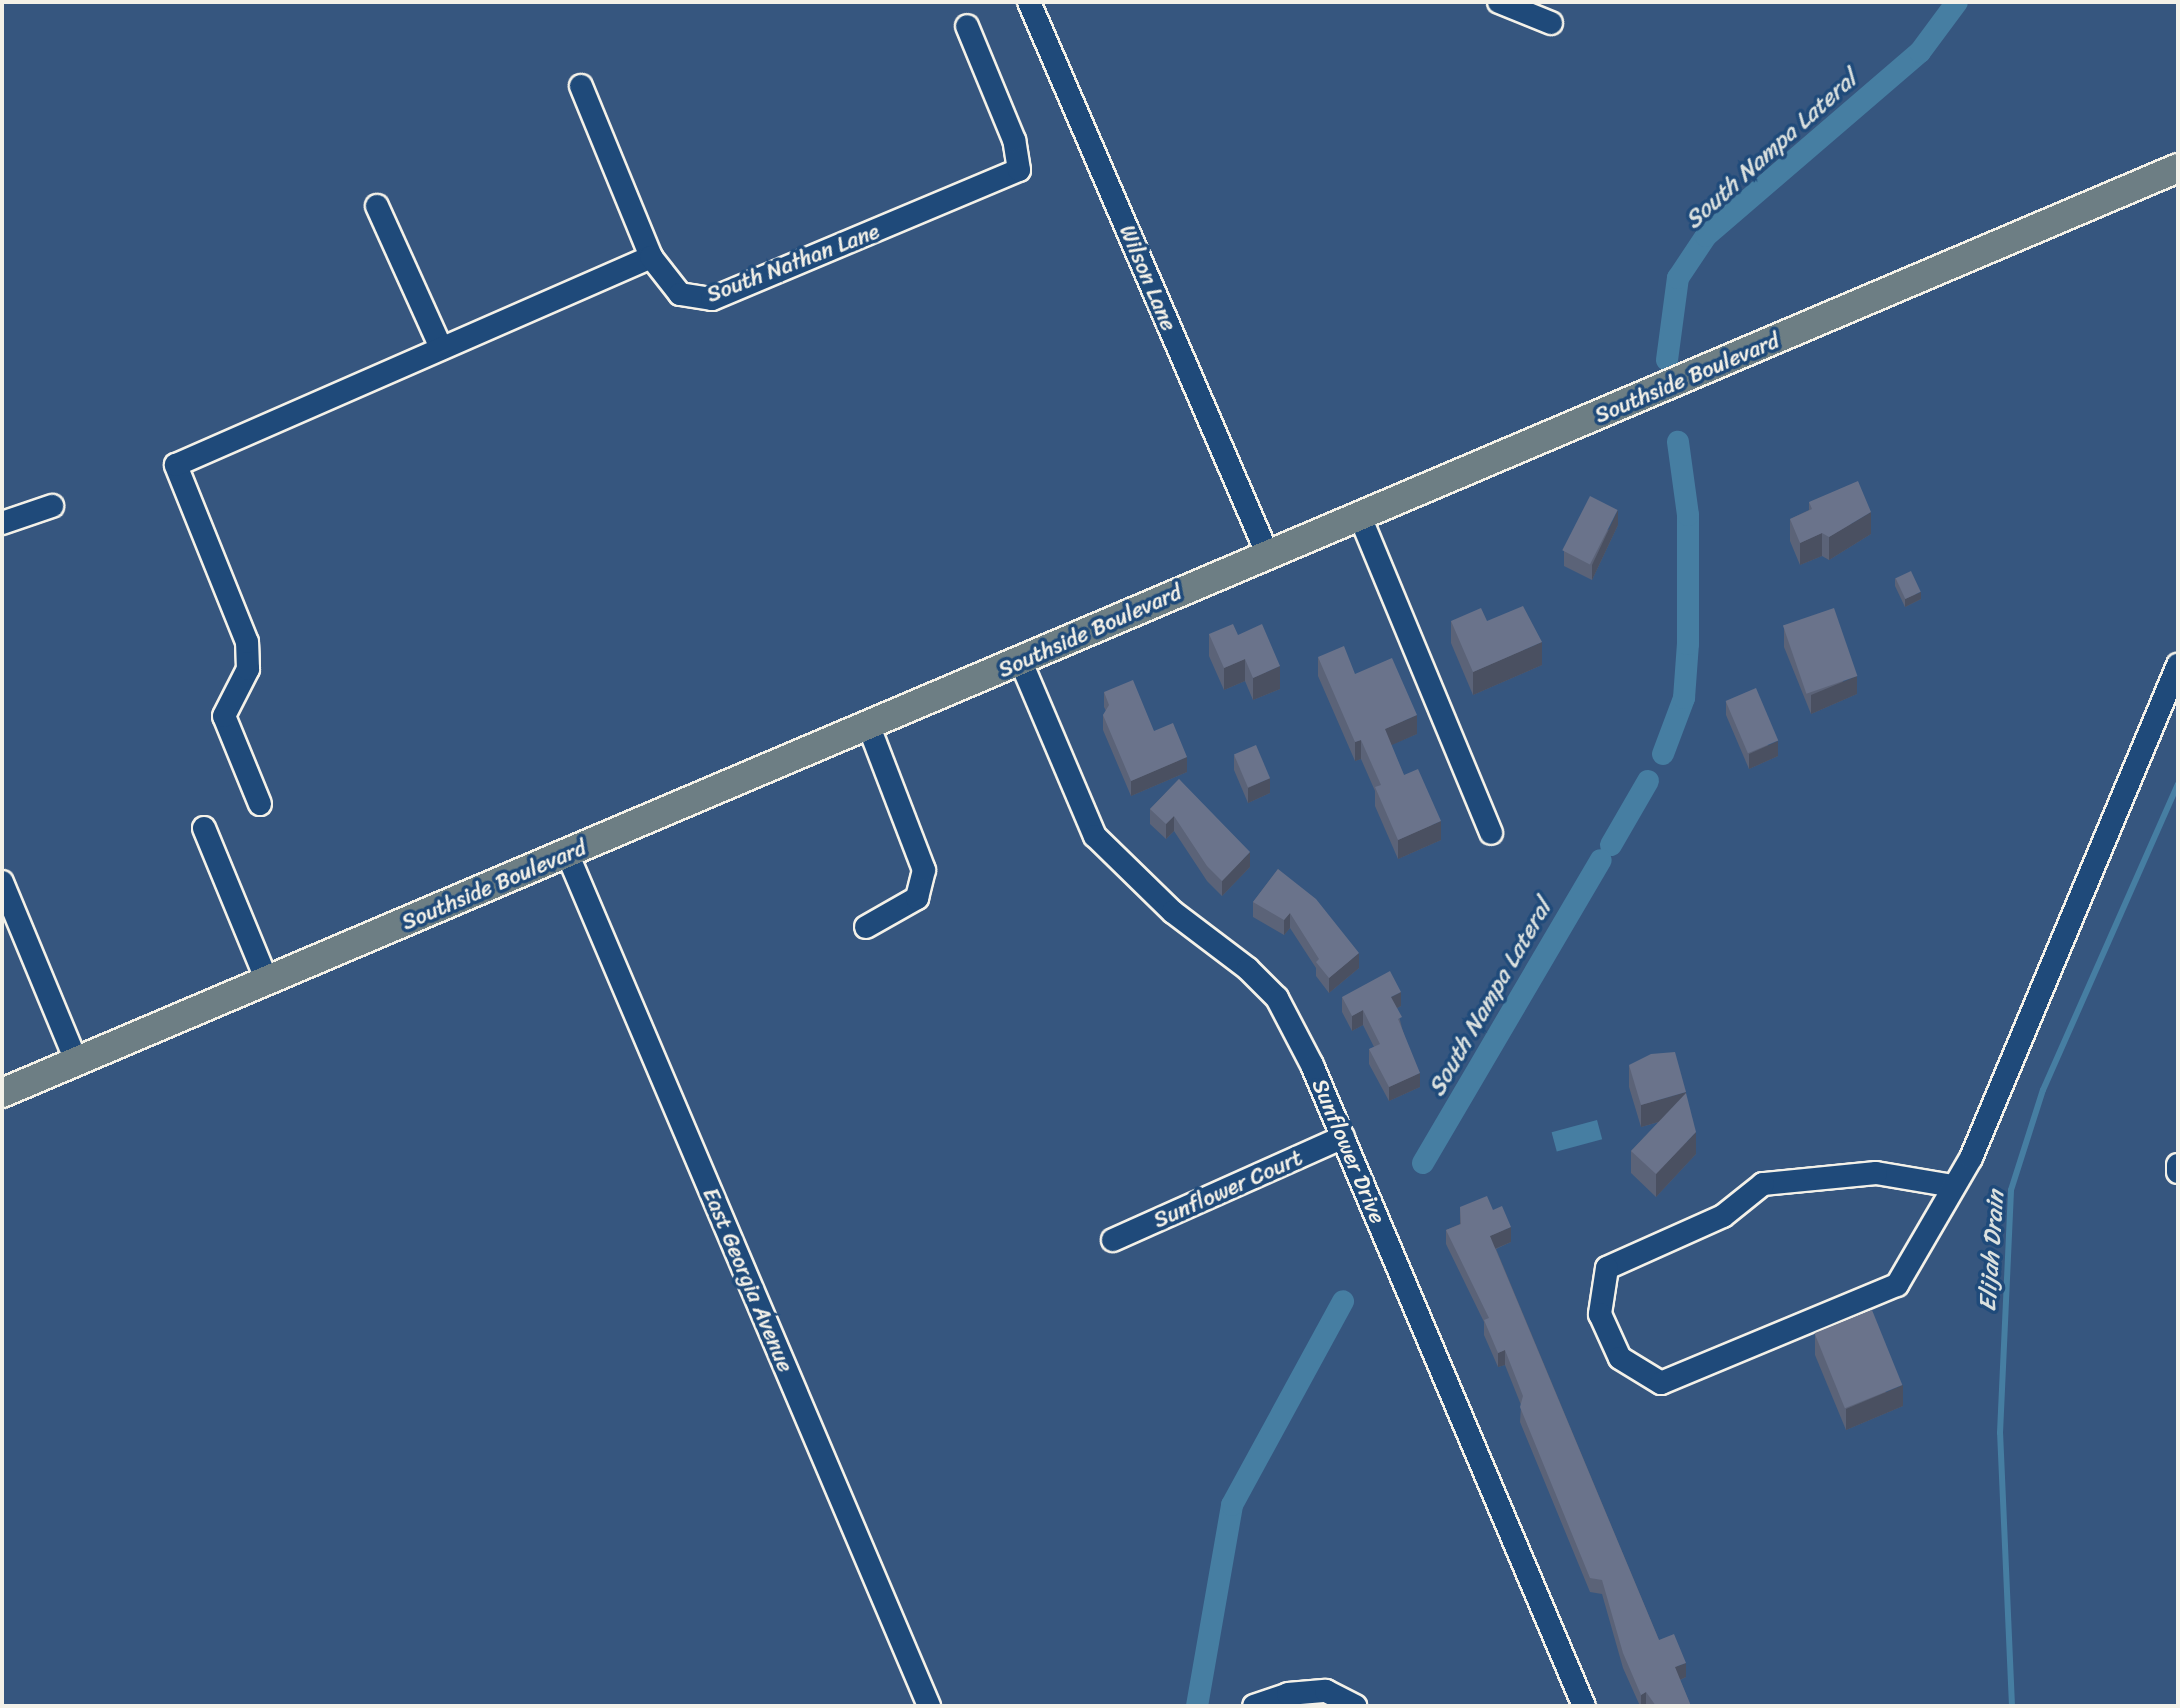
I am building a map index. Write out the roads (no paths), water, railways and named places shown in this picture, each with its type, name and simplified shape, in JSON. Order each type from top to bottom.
[{"type":"main road","name":"Southside Boulevard","points":[[2,1093],[2178,168]]},
{"type":"street","name":"Wilson Lane","points":[[1029,2],[1267,553]]},
{"type":"street","points":[[1499,2],[1551,23]]},
{"type":"street","name":"South Nathan Lane","points":[[651,257],[680,294],[712,299],[1019,170],[1014,140],[967,26]]},
{"type":"street","points":[[260,804],[224,716],[248,669],[247,642],[176,465],[651,257],[581,86]]},
{"type":"street","points":[[377,206],[441,348]]},
{"type":"street","points":[[2,523],[52,506]]},
{"type":"street","points":[[1359,514],[1491,833]]},
{"type":"street","name":"Sunflower Drive","points":[[1021,662],[1095,836],[1173,912],[1248,969],[1277,998],[1343,1137],[1584,1706]]},
{"type":"street","points":[[1953,1186],[1876,1173],[1763,1184],[1723,1216],[1607,1268],[1600,1314],[1620,1358],[1661,1383],[1897,1285],[1971,1158],[2178,665]]},
{"type":"street","points":[[866,927],[917,898],[924,870],[869,727]]},
{"type":"street","points":[[204,828],[267,981]]},
{"type":"street","name":"East Georgia Avenue","points":[[567,853],[929,1706]]},
{"type":"street","points":[[2,882],[76,1061]]},
{"type":"street","name":"Sunflower Court","points":[[1113,1240],[1343,1137]]},
{"type":"street","points":[[2178,1165],[2178,1172]]},
{"type":"street","points":[[1254,1706],[1288,1694],[1326,1691],[1355,1706]]},
{"type":"water","points":[[1597,1120],[1602,1139],[1557,1151],[1552,1132]]},
{"type":"waterway","name":"South Nampa Lateral","points":[[1667,360],[1678,278],[1706,236],[1920,52],[1957,2]]},
{"type":"waterway","name":"South Nampa Lateral","points":[[1663,754],[1684,698],[1688,644],[1688,515],[1678,442]]},
{"type":"waterway","name":"South Nampa Lateral","points":[[1611,845],[1648,781]]},
{"type":"waterway","name":"Elijah Drain","points":[[2012,1706],[2000,1433],[2011,1190],[2043,1090],[2178,784]]},
{"type":"waterway","name":"South Nampa Lateral","points":[[1423,1163],[1601,860]]},
{"type":"waterway","name":"South Nampa Lateral","points":[[1197,1706],[1232,1505],[1343,1301]]}]
